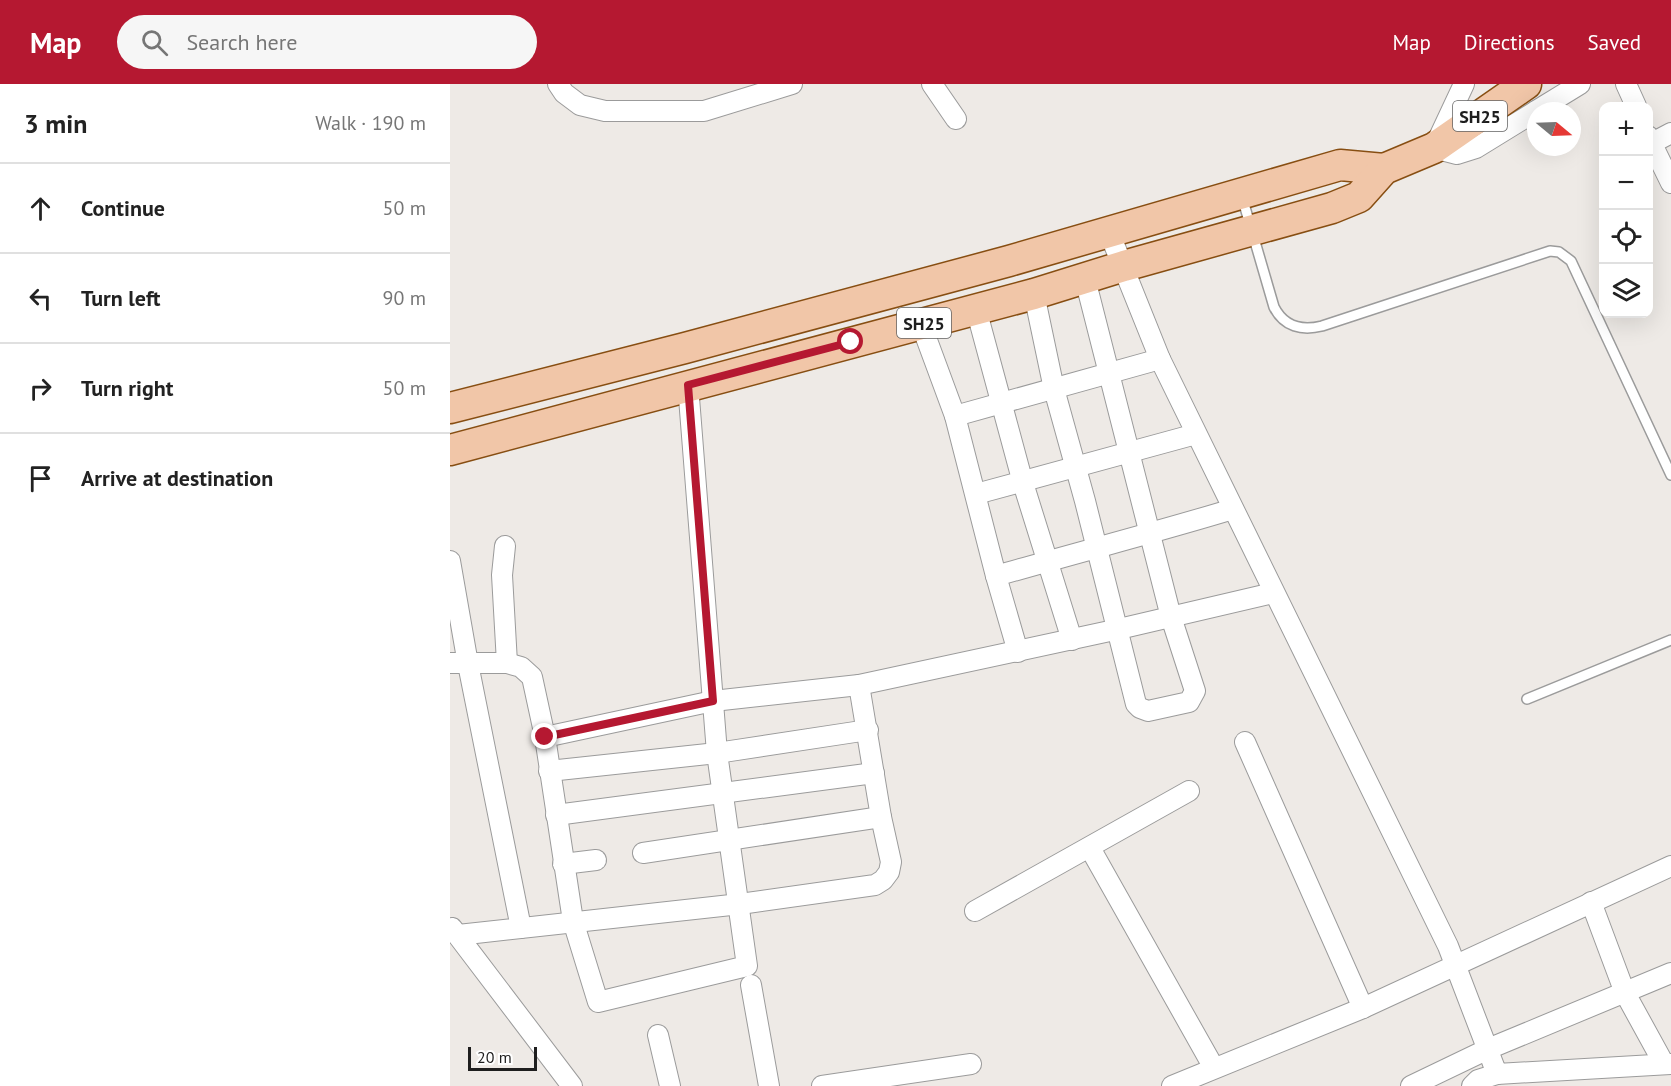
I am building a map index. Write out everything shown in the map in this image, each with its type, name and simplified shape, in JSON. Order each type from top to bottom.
[{"type":"main road","name":"SH25","points":[[450,450],[1034,294],[1124,266],[1332,208],[1359,197],[1384,169],[1434,148],[1526,84]]},
{"type":"main road","name":"SH25","points":[[450,408],[685,348],[1109,232],[1340,165],[1384,169]]},
{"type":"street","points":[[558,84],[564,93],[580,105],[605,111],[704,111],[792,84]]},
{"type":"street","points":[[932,84],[956,119]]},
{"type":"street","points":[[1464,84],[1434,148],[1457,154],[1476,148],[1527,117]]},
{"type":"street","points":[[1551,102],[1580,84]]},
{"type":"street","points":[[1626,84],[1634,102]]},
{"type":"street","points":[[1653,138],[1671,133]]},
{"type":"street","points":[[1653,145],[1671,183]]},
{"type":"street","points":[[1109,232],[1160,359],[1443,935],[1497,1074]]},
{"type":"street","points":[[1034,294],[1054,388],[1119,629],[1136,704],[1148,711],[1189,702],[1195,691],[1171,616],[1149,534],[1085,279]]},
{"type":"street","points":[[976,309],[1023,483],[1072,640]]},
{"type":"street","points":[[921,324],[955,416],[996,576],[1018,651]]},
{"type":"street","points":[[955,416],[1160,359]]},
{"type":"street","points":[[459,663],[507,663],[521,667],[532,677],[545,737],[573,921],[598,1002],[747,966],[717,753],[688,385]]},
{"type":"street","points":[[976,494],[1196,434]]},
{"type":"street","points":[[996,576],[1233,509]]},
{"type":"street","points":[[505,546],[502,574],[507,663]]},
{"type":"street","points":[[450,561],[459,663],[521,928]]},
{"type":"street","points":[[545,737],[713,701],[859,685],[1072,640],[1273,593]]},
{"type":"street","points":[[454,931],[521,928],[740,904],[875,885],[889,872],[891,862],[881,817],[859,685]]},
{"type":"street","points":[[549,771],[717,753],[868,730]]},
{"type":"street","points":[[1245,742],[1363,1008]]},
{"type":"street","points":[[556,815],[874,773]]},
{"type":"street","points":[[975,911],[1189,791]]},
{"type":"street","points":[[643,853],[881,817]]},
{"type":"street","points":[[1090,848],[1214,1068]]},
{"type":"street","points":[[563,864],[596,860]]},
{"type":"street","points":[[1172,1086],[1363,1008],[1671,866]]},
{"type":"street","points":[[1472,1086],[1478,1080],[1497,1074],[1668,1064],[1625,993],[1591,902]]},
{"type":"street","points":[[454,931],[572,1086]]},
{"type":"street","points":[[1411,1086],[1488,1049],[1671,973]]},
{"type":"street","points":[[751,985],[769,1086]]},
{"type":"street","points":[[658,1035],[670,1086]]},
{"type":"street","points":[[822,1086],[971,1064]]},
{"type":"lane","points":[[1241,194],[1279,316],[1288,324],[1309,329],[1550,250],[1566,256],[1571,261],[1671,475]]},
{"type":"lane","points":[[1527,699],[1671,640]]},
{"type":"route","points":[[545,737],[713,701],[688,385],[851,342]]}]
